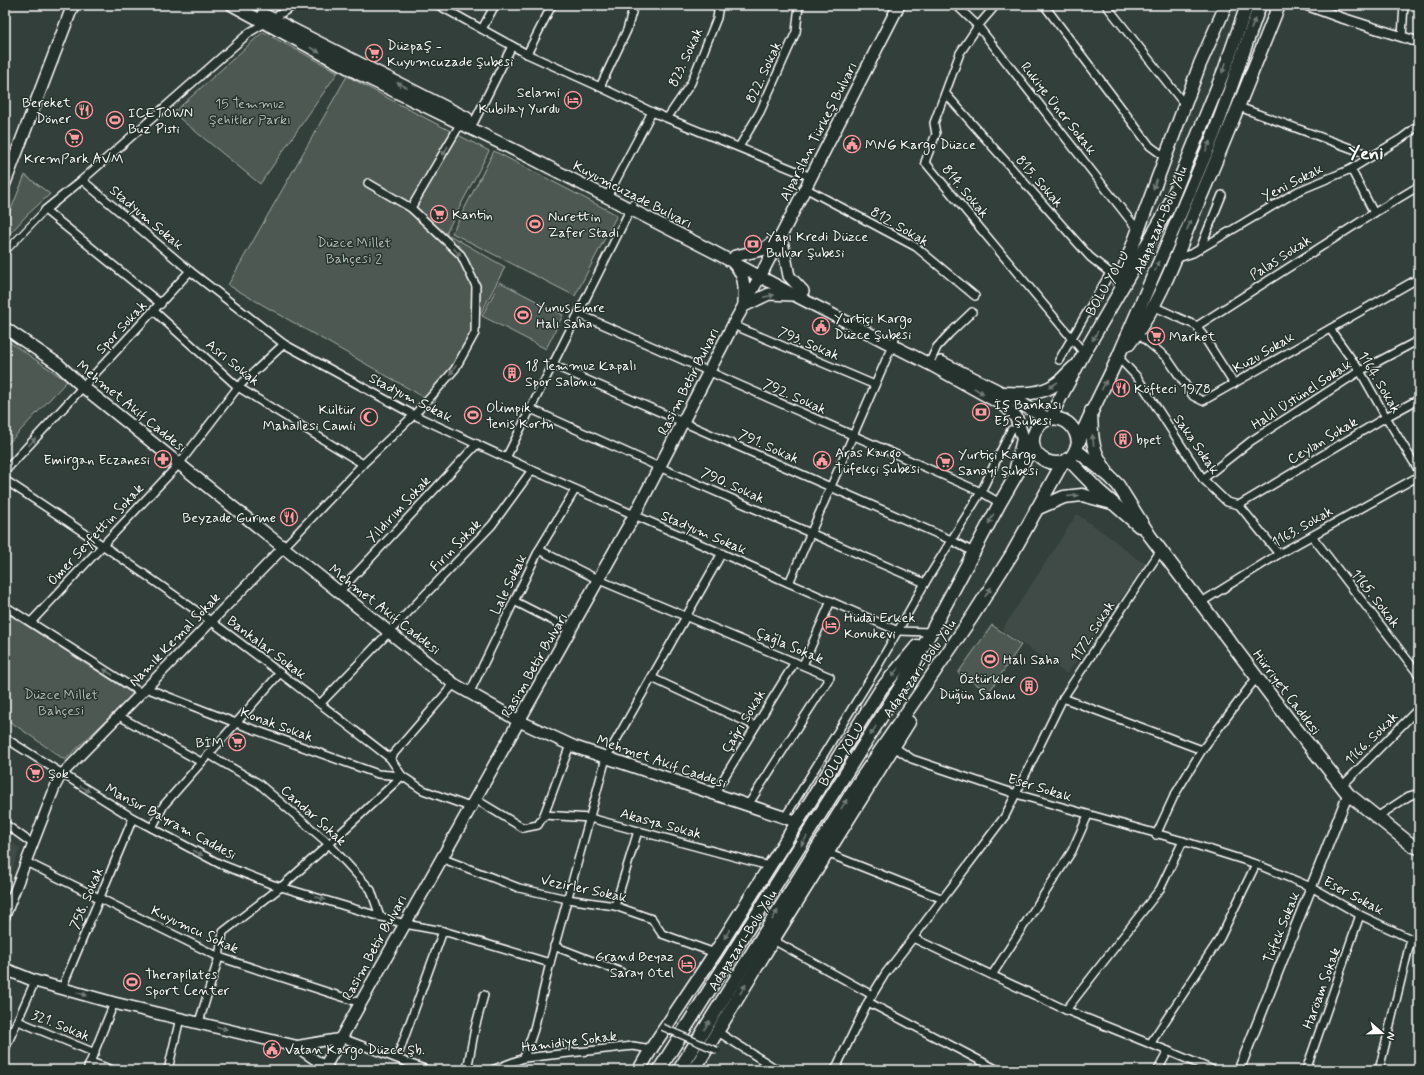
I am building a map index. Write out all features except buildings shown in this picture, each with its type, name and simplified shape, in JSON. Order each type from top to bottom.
[{"type":"main road","points":[[5,183],[8,168],[73,5]]},
{"type":"main road","name":"Kuyumcuzade Bulvarı","points":[[232,5],[269,21],[466,121],[894,342],[930,361],[1006,408],[1016,417]]},
{"type":"main road","name":"Kuyumcuzade Bulvarı","points":[[247,5],[269,21]]},
{"type":"main road","name":"Alparslan Türkeş Bulvarı","points":[[761,274],[899,5]]},
{"type":"main road","points":[[1106,316],[1200,64],[1226,5]]},
{"type":"main road","name":"BOLU YOLU","points":[[1050,419],[1083,356],[1168,208],[1225,68],[1247,5]]},
{"type":"main road","name":"Adapazarı-Bolu Yolu","points":[[679,1070],[854,789],[972,617],[1012,554],[1036,509],[1071,454],[1118,357],[1213,135],[1260,5]]},
{"type":"main road","points":[[1118,357],[1137,333],[1153,306],[1175,259],[1239,106],[1279,5]]},
{"type":"main road","points":[[781,236],[789,276],[799,293],[769,294],[744,306],[744,283],[740,271],[733,259],[762,250],[781,236]]},
{"type":"main road","name":"Rasim Betir Bulvarı","points":[[326,1069],[441,858],[599,580],[761,274]]},
{"type":"main road","name":"Mehmet Akif Caddesi","points":[[5,328],[58,364],[83,387],[283,548],[454,684],[470,694],[519,721],[570,745],[798,822]]},
{"type":"main road","points":[[1003,393],[1026,394],[1040,392],[1056,384],[1083,356]]},
{"type":"main road","name":"Kuyumcuzade Bulvarı","points":[[930,361],[1003,393]]},
{"type":"main road","points":[[1003,393],[1050,419],[1064,420],[1075,430],[1071,454],[1055,463],[1048,462],[1041,458],[1036,453],[1033,446],[1035,432],[1038,426],[1050,419]]},
{"type":"main road","points":[[1091,411],[1093,444],[1100,462],[1118,485]]},
{"type":"main road","points":[[1016,417],[1035,432]]},
{"type":"main road","points":[[1014,477],[1023,438],[1016,417]]},
{"type":"main road","name":"BOLU YOLU","points":[[659,1070],[909,673],[973,552],[1014,477],[1033,446]]},
{"type":"main road","name":"Hürriyet Caddesi","points":[[1071,454],[1110,476],[1118,485],[1150,536],[1256,677],[1345,790],[1413,846],[1419,848]]},
{"type":"main road","name":"Hürriyet Caddesi","points":[[1071,454],[1113,503],[1150,536]]},
{"type":"main road","points":[[1036,509],[1064,497],[1082,495],[1113,503]]},
{"type":"main road","points":[[697,1069],[773,940],[894,747],[972,617]]},
{"type":"main road","points":[[639,1070],[651,1049],[715,953],[881,689],[930,632]]},
{"type":"main road","points":[[5,969],[36,981],[114,1003],[295,1046]]},
{"type":"street","points":[[5,252],[45,210],[82,180],[250,32],[295,5]]},
{"type":"street","points":[[438,5],[527,54],[652,112],[811,177]]},
{"type":"street","points":[[482,29],[494,5]]},
{"type":"street","points":[[527,54],[552,5]]},
{"type":"street","points":[[600,87],[627,30],[634,5]]},
{"type":"street","name":"823. Sokak","points":[[668,118],[690,83],[717,18],[719,5]]},
{"type":"street","name":"822. Sokak","points":[[739,147],[760,112],[796,32],[800,5]]},
{"type":"street","name":"Rukiye Üner Sokak","points":[[956,5],[978,26],[1138,230]]},
{"type":"street","name":"814. Sokak","points":[[996,5],[978,26],[960,53],[934,123],[936,134],[925,162],[1072,338],[1083,356]]},
{"type":"street","points":[[1044,5],[1150,146],[1165,157]]},
{"type":"street","points":[[1106,5],[1185,105]]},
{"type":"street","points":[[1306,5],[1339,17],[1419,41]]},
{"type":"street","points":[[1402,37],[1404,5]]},
{"type":"street","points":[[411,208],[512,46]]},
{"type":"street","name":"815. Sokak","points":[[946,94],[1090,257],[1119,280]]},
{"type":"street","points":[[1239,106],[1372,156]]},
{"type":"street","points":[[608,195],[652,112]]},
{"type":"street","name":"Yeni Sokak","points":[[1175,259],[1193,253],[1298,191],[1351,168],[1402,138],[1419,125]]},
{"type":"street","points":[[1351,168],[1374,213]]},
{"type":"street","name":"Stadyum Sokak","points":[[82,180],[190,271],[284,344],[414,415],[575,490],[898,631]]},
{"type":"street","name":"Namık Kemal Sokak","points":[[5,916],[55,787],[62,774],[363,464],[414,415],[454,369],[475,333],[476,286],[461,255],[411,208],[368,183]]},
{"type":"street","name":"Palas Sokak","points":[[1197,326],[1419,186]]},
{"type":"street","name":"812. Sokak","points":[[806,188],[916,247],[975,296]]},
{"type":"street","points":[[1200,249],[1222,195]]},
{"type":"street","points":[[506,458],[632,207]]},
{"type":"street","points":[[45,210],[161,304]]},
{"type":"street","name":"Spor Sokak","points":[[5,471],[190,271]]},
{"type":"street","points":[[1059,360],[1110,273]]},
{"type":"street","name":"Kuzu Sokak","points":[[1137,333],[1167,358],[1193,396],[1203,401],[1419,278]]},
{"type":"street","points":[[1153,306],[1197,326],[1234,384]]},
{"type":"street","name":"Asrı Sokak","points":[[154,311],[238,387],[363,464]]},
{"type":"street","points":[[930,361],[937,347],[972,312]]},
{"type":"street","name":"792. Sokak","points":[[579,314],[981,492],[1000,503]]},
{"type":"street","name":"793. Sokak","points":[[733,325],[875,385]]},
{"type":"street","name":"1164. Sokak","points":[[1330,329],[1360,371],[1419,471]]},
{"type":"street","name":"Halil Üstünel Sokak","points":[[1204,479],[1251,441],[1360,371],[1419,340]]},
{"type":"street","points":[[789,583],[894,342]]},
{"type":"street","name":"Ömer Seyfettin Sokak","points":[[31,622],[179,464],[238,387],[284,344]]},
{"type":"street","name":"Saka Sokak","points":[[1118,357],[1137,377],[1204,479],[1227,502],[1240,505],[1279,554]]},
{"type":"street","name":"791. Sokak","points":[[553,365],[951,540],[973,552]]},
{"type":"street","name":"Ceylan Sokak","points":[[1240,505],[1386,417],[1419,399]]},
{"type":"street","name":"790. Sokak","points":[[531,409],[925,583]]},
{"type":"street","points":[[784,818],[981,492],[1011,430]]},
{"type":"street","name":"Yıldırım Sokak","points":[[339,592],[477,444]]},
{"type":"street","name":"Fırın Sokak","points":[[320,704],[492,525],[532,470]]},
{"type":"street","name":"1163. Sokak","points":[[1200,603],[1279,554],[1419,476]]},
{"type":"street","name":"Bankalar Sokak","points":[[5,480],[103,545],[280,673],[390,758],[402,776],[423,790],[473,803],[523,828],[538,825],[544,815]]},
{"type":"street","name":"Lale Sokak","points":[[470,694],[539,550],[575,490]]},
{"type":"street","name":"1165. Sokak","points":[[1312,536],[1419,675]]},
{"type":"street","name":"Çağla Sokak","points":[[539,550],[599,580],[830,676],[748,805]]},
{"type":"street","name":"1172. Sokak","points":[[835,1070],[868,1002],[884,974],[914,938],[1005,816],[1063,698],[1161,550]]},
{"type":"street","points":[[524,1058],[534,1029],[554,946],[606,758],[722,553]]},
{"type":"street","points":[[514,601],[571,630]]},
{"type":"street","points":[[803,665],[831,602]]},
{"type":"street","name":"Konak Sokak","points":[[5,606],[143,691],[378,774],[402,776]]},
{"type":"street","points":[[898,631],[930,632]]},
{"type":"street","name":"Çağrı Sokak","points":[[714,794],[795,662]]},
{"type":"street","points":[[152,828],[164,805],[280,673]]},
{"type":"street","points":[[1156,835],[1174,796],[1202,750],[1256,677]]},
{"type":"street","points":[[652,678],[755,726]]},
{"type":"street","points":[[390,758],[454,684]]},
{"type":"street","points":[[1063,698],[1202,750]]},
{"type":"street","name":"1166. Sokak","points":[[1345,790],[1419,708]]},
{"type":"street","points":[[118,716],[201,762]]},
{"type":"street","name":"Mansur Bayram Caddesi","points":[[5,738],[133,818],[220,864],[281,887],[380,917],[405,924],[443,931],[550,963]]},
{"type":"street","points":[[544,815],[570,745]]},
{"type":"street","name":"Eser Sokak","points":[[894,747],[912,759],[1016,794],[1256,864],[1312,887],[1360,915],[1411,939],[1419,945]]},
{"type":"street","name":"Candar Sokak","points":[[208,754],[258,783],[329,844],[372,890],[380,917]]},
{"type":"street","points":[[199,1022],[219,957],[223,932],[281,887],[402,776]]},
{"type":"street","name":"Tüfek Sokak","points":[[1239,1070],[1312,887],[1345,790]]},
{"type":"street","points":[[1377,817],[1409,796],[1419,793]]},
{"type":"street","name":"Akasya Sokak","points":[[544,815],[590,818],[770,866]]},
{"type":"street","points":[[992,975],[1072,851],[1088,815]]},
{"type":"street","name":"758. Sokak","points":[[62,988],[133,818]]},
{"type":"street","points":[[5,824],[33,844]]},
{"type":"street","points":[[615,906],[638,831]]},
{"type":"street","points":[[1066,1010],[1160,889],[1183,842]]},
{"type":"street","points":[[827,853],[943,899]]},
{"type":"street","name":"Vezirler Sokak","points":[[441,858],[519,888],[567,899],[615,906],[652,919],[662,934],[715,953]]},
{"type":"street","name":"Kuyumcu Sokak","points":[[26,862],[219,957],[361,1003]]},
{"type":"street","points":[[1150,1044],[1220,938],[1256,864]]},
{"type":"street","name":"Haröam Sokak","points":[[1306,1070],[1360,915]]},
{"type":"street","points":[[397,1058],[443,931]]},
{"type":"street","points":[[914,938],[1066,1010],[1168,1050],[1213,1070]]},
{"type":"street","points":[[1379,1070],[1411,939]]},
{"type":"street","points":[[773,940],[872,995]]},
{"type":"street","points":[[554,946],[620,972]]},
{"type":"street","points":[[5,1049],[36,981]]},
{"type":"street","points":[[467,1070],[475,1028],[484,995]]},
{"type":"street","points":[[868,1002],[998,1070]]},
{"type":"street","points":[[87,1070],[92,1062],[114,1003]]},
{"type":"street","points":[[168,1070],[180,1018]]},
{"type":"street","name":"321. Sokak","points":[[18,1021],[95,1053]]},
{"type":"street","points":[[662,1027],[718,1051]]},
{"type":"street","points":[[718,1032],[778,1070]]},
{"type":"street","points":[[295,1046],[342,1038],[427,1070]]},
{"type":"street","points":[[295,1046],[326,1069]]},
{"type":"street","name":"Hamidiye Sokak","points":[[492,1070],[524,1058],[633,1046],[651,1049]]},
{"type":"street","points":[[1158,1070],[1168,1050]]},
{"type":"street","points":[[92,1062],[112,1070]]},
{"type":"shaded area","points":[[1077,514],[1115,541],[1138,560],[1146,563],[1067,674],[1002,630]]},
{"type":"shaded area","points":[[5,836],[20,849],[5,888]]},
{"type":"green space","name":"15 Temmuz Şehitler Parkı","points":[[263,32],[338,72],[260,184],[173,113]]},
{"type":"green space","name":"Düzce Millet Bahçesi 2","points":[[347,76],[489,151],[446,233],[505,267],[434,403],[228,285]]},
{"type":"green space","name":"Nurettin Zafer Stadı","points":[[494,151],[617,215],[575,296],[452,233]]},
{"type":"green space","points":[[25,175],[50,194],[26,216],[5,239],[5,224]]},
{"type":"green space","name":"Yunus Emre Halı Saha","points":[[500,282],[563,315],[546,349],[482,316]]},
{"type":"green space","points":[[5,339],[67,381],[5,447]]},
{"type":"green space","name":"Düzce Millet Bahçesi","points":[[5,612],[133,694],[65,760],[5,718]]},
{"type":"green space","name":"Halı Saha","points":[[992,625],[1021,645],[989,692],[958,673]]},
{"type":"place","name":"Düzpaş - Kuyumcuzade Şubesi","points":[[374,53]]},
{"type":"place","name":"Selami Kubilay Yurdu","points":[[573,100]]},
{"type":"place","name":"Bereket Döner","points":[[84,110]]},
{"type":"place","name":"ICETOWN Buz Pisti","points":[[115,120]]},
{"type":"place","name":"KremPark AVM","points":[[74,138]]},
{"type":"place","name":"MNG Kargo Düzce","points":[[852,144]]},
{"type":"place","name":"Kantin","points":[[439,214]]},
{"type":"place","name":"Nurettin Zafer Stadı","points":[[535,224]]},
{"type":"place","name":"Yapı Kredi Düzce Bulvar Şubesi","points":[[753,244]]},
{"type":"place","name":"Yunus Emre Halı Saha","points":[[523,315]]},
{"type":"place","name":"Yurtiçi Kargo Düzce Şubesi","points":[[821,326]]},
{"type":"place","name":"Market","points":[[1156,336]]},
{"type":"place","name":"18 Temmuz Kapalı Spor Salonu","points":[[512,373]]},
{"type":"place","name":"Köfteci 1978","points":[[1121,388]]},
{"type":"place","name":"İş Bankası E5 Şubesi","points":[[981,412]]},
{"type":"place","name":"Olimpik Tenis Kortu","points":[[473,415]]},
{"type":"place","name":"Kültür Mahallesi Camii","points":[[369,417]]},
{"type":"place","name":"bpet","points":[[1123,439]]},
{"type":"place","name":"Emirgan Eczanesi","points":[[163,459]]},
{"type":"place","name":"Aras Kargo Tüfekçi Şubesi","points":[[822,460]]},
{"type":"place","name":"Yurtiçi Kargo Sanayi Şubesi","points":[[945,462]]},
{"type":"place","name":"Beyzade Gurme","points":[[289,517]]},
{"type":"place","name":"Hüdai Erkek Konukevi","points":[[831,625]]},
{"type":"place","name":"Halı Saha","points":[[990,659]]},
{"type":"place","name":"Öztürkler Düğün Salonu","points":[[1029,686]]},
{"type":"place","name":"BİM","points":[[237,742]]},
{"type":"place","name":"Şok","points":[[35,773]]},
{"type":"place","name":"Grand Beyaz Saray Otel","points":[[687,964]]},
{"type":"place","name":"Therapilates Sport Center","points":[[132,982]]},
{"type":"place","name":"Vatan Kargo Düzce Şb.","points":[[272,1049]]},
{"type":"district","name":"Yeni","points":[[1366,153]]}]
